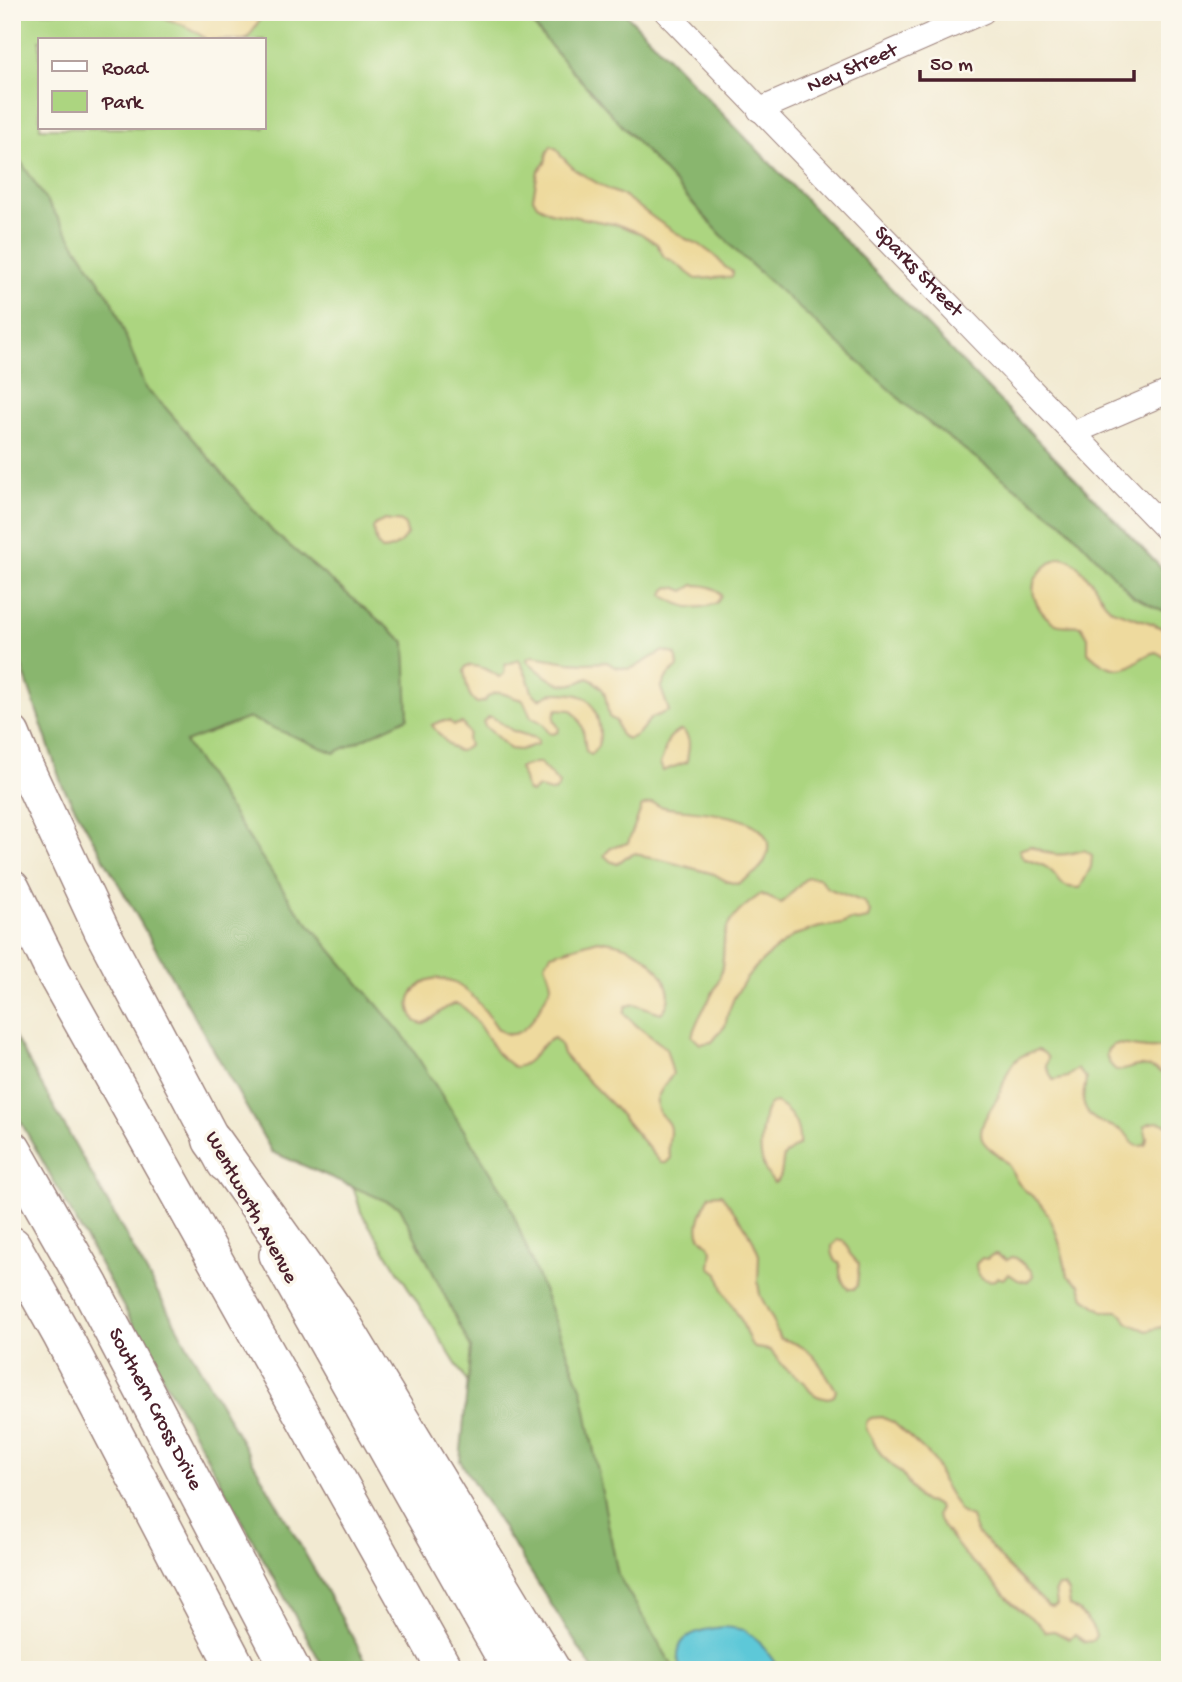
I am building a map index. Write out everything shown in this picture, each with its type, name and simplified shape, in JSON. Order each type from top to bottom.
[{"type":"highway","points":[[212,1140],[336,1314],[551,1670]]},
{"type":"highway","name":"Southern Cross Drive","points":[[12,1150],[90,1287],[291,1670]]},
{"type":"highway","points":[[12,1246],[62,1335],[237,1670]]},
{"type":"main road","name":"Wentworth Avenue","points":[[12,734],[102,931],[212,1140],[511,1670]]},
{"type":"main road","points":[[12,888],[60,983],[445,1670]]},
{"type":"street","name":"Sparks Street","points":[[666,12],[1170,533]]},
{"type":"street","name":"Ney Street","points":[[759,110],[983,12]]},
{"type":"street","points":[[1073,433],[1170,391]]},
{"type":"green space","points":[[12,12],[608,12],[1170,595],[1170,1670],[632,1670],[519,1465],[361,1212],[308,1036],[12,387]]},
{"type":"green space","points":[[522,12],[624,12],[1170,577],[1170,614],[1134,597],[1064,524],[913,411],[735,250]]},
{"type":"green space","points":[[12,148],[113,302],[145,388],[165,407],[273,532],[405,642],[408,718],[334,753],[249,718],[185,742],[294,906],[406,1039],[507,1198],[582,1390],[618,1575],[675,1670],[593,1670],[460,1461],[471,1348],[400,1207],[272,1152],[62,785],[12,638]]},
{"type":"green space","points":[[12,1032],[371,1670],[325,1670],[12,1106]]},
{"type":"sand","points":[[145,12],[264,12],[247,38],[204,38],[170,20]]},
{"type":"sand","points":[[551,146],[557,149],[575,170],[624,196],[658,221],[700,245],[733,272],[732,277],[696,279],[664,257],[657,244],[640,233],[618,225],[550,212],[537,205],[533,198],[538,171],[545,163]]},
{"type":"sand","points":[[385,520],[403,522],[407,534],[397,545],[382,550],[377,544],[373,528]]},
{"type":"sand","points":[[1062,557],[1077,565],[1112,610],[1170,632],[1170,660],[1156,652],[1124,668],[1107,666],[1088,652],[1088,637],[1081,626],[1060,625],[1047,618],[1034,597],[1034,582],[1044,568]]},
{"type":"sand","points":[[694,585],[716,590],[721,595],[719,600],[708,606],[690,607],[663,595],[669,587],[684,591]]},
{"type":"sand","points":[[663,651],[675,654],[678,667],[668,675],[661,688],[669,711],[651,718],[638,734],[629,739],[621,735],[616,721],[609,717],[605,694],[595,682],[588,678],[573,684],[560,684],[543,674],[527,659],[533,656],[568,662],[607,662],[615,667],[629,669]]},
{"type":"sand","points":[[519,660],[532,692],[539,699],[558,693],[583,697],[591,703],[600,734],[598,746],[591,755],[586,751],[581,724],[571,710],[557,709],[554,719],[559,728],[558,732],[553,734],[531,717],[523,700],[498,693],[483,702],[477,703],[473,700],[464,671],[466,666],[484,668],[499,677],[504,674],[505,665]]},
{"type":"sand","points":[[488,717],[513,731],[535,738],[538,744],[520,750],[510,749],[485,726],[483,722]]},
{"type":"sand","points":[[449,721],[454,725],[462,723],[469,734],[469,746],[460,751],[455,750],[432,725]]},
{"type":"sand","points":[[682,730],[689,741],[687,762],[663,771],[660,763],[668,740]]},
{"type":"sand","points":[[540,763],[559,784],[556,791],[550,792],[538,787],[531,793],[527,790],[519,768]]},
{"type":"sand","points":[[652,803],[666,808],[712,813],[745,821],[758,828],[766,837],[767,856],[761,867],[737,884],[714,874],[636,853],[617,864],[610,861],[604,855],[611,848],[628,843],[642,806]]},
{"type":"sand","points":[[1030,846],[1050,854],[1069,854],[1084,850],[1092,855],[1091,867],[1080,888],[1062,884],[1046,867],[1023,858],[1019,850]]},
{"type":"sand","points":[[808,877],[819,878],[827,888],[864,902],[870,912],[868,919],[850,920],[795,935],[773,951],[743,983],[734,998],[725,1026],[712,1042],[700,1044],[692,1036],[720,977],[728,925],[761,894],[781,903]]},
{"type":"sand","points":[[598,940],[622,945],[643,956],[658,970],[667,987],[667,1005],[661,1013],[635,1004],[626,1006],[624,1013],[666,1048],[673,1074],[661,1090],[657,1106],[670,1129],[668,1148],[671,1158],[666,1163],[661,1163],[613,1106],[575,1068],[554,1038],[544,1044],[526,1063],[514,1067],[497,1053],[472,1016],[460,1005],[451,1005],[422,1024],[415,1021],[411,1011],[410,998],[418,987],[432,979],[448,980],[470,994],[498,1029],[514,1034],[533,1019],[551,987],[545,964],[551,954]]},
{"type":"sand","points":[[1116,1044],[1150,1048],[1170,1044],[1170,1080],[1158,1070],[1149,1067],[1138,1066],[1117,1071],[1107,1057],[1108,1050]]},
{"type":"sand","points":[[1038,1050],[1048,1058],[1046,1066],[1053,1080],[1067,1077],[1077,1069],[1086,1078],[1083,1098],[1087,1112],[1096,1120],[1124,1132],[1137,1146],[1145,1145],[1147,1139],[1144,1126],[1147,1124],[1157,1122],[1170,1126],[1170,1325],[1147,1331],[1128,1323],[1117,1311],[1103,1311],[1084,1298],[1080,1285],[1068,1276],[1052,1222],[1040,1203],[1024,1190],[1010,1167],[986,1146],[982,1139],[984,1122],[1009,1069],[1020,1057]]},
{"type":"sand","points":[[776,1103],[794,1120],[799,1144],[784,1156],[781,1175],[774,1183],[762,1162],[761,1147],[765,1111],[770,1104]]},
{"type":"sand","points":[[721,1194],[752,1238],[759,1255],[760,1295],[775,1329],[781,1339],[801,1346],[814,1357],[836,1390],[834,1396],[827,1399],[817,1396],[785,1368],[770,1350],[755,1348],[750,1342],[741,1320],[723,1290],[718,1273],[710,1267],[712,1250],[701,1238],[698,1226],[710,1195]]},
{"type":"sand","points":[[838,1240],[843,1240],[859,1264],[855,1289],[848,1289],[844,1283],[840,1263],[834,1256],[832,1246]]},
{"type":"sand","points":[[996,1254],[1007,1260],[1016,1258],[1032,1271],[1033,1276],[1027,1282],[1009,1274],[1003,1279],[984,1279],[977,1272],[976,1264],[982,1258],[987,1259]]},
{"type":"sand","points":[[881,1417],[893,1422],[932,1458],[941,1480],[960,1511],[971,1517],[977,1534],[1048,1606],[1057,1605],[1055,1590],[1058,1586],[1064,1586],[1068,1592],[1070,1606],[1086,1618],[1092,1627],[1096,1636],[1092,1641],[1085,1642],[1075,1635],[1069,1639],[1054,1631],[1045,1632],[969,1560],[937,1516],[938,1506],[918,1497],[902,1474],[882,1456],[866,1429],[866,1422],[871,1418]]},
{"type":"water","points":[[726,1627],[745,1630],[760,1642],[780,1670],[681,1670],[679,1649],[689,1636]]}]
